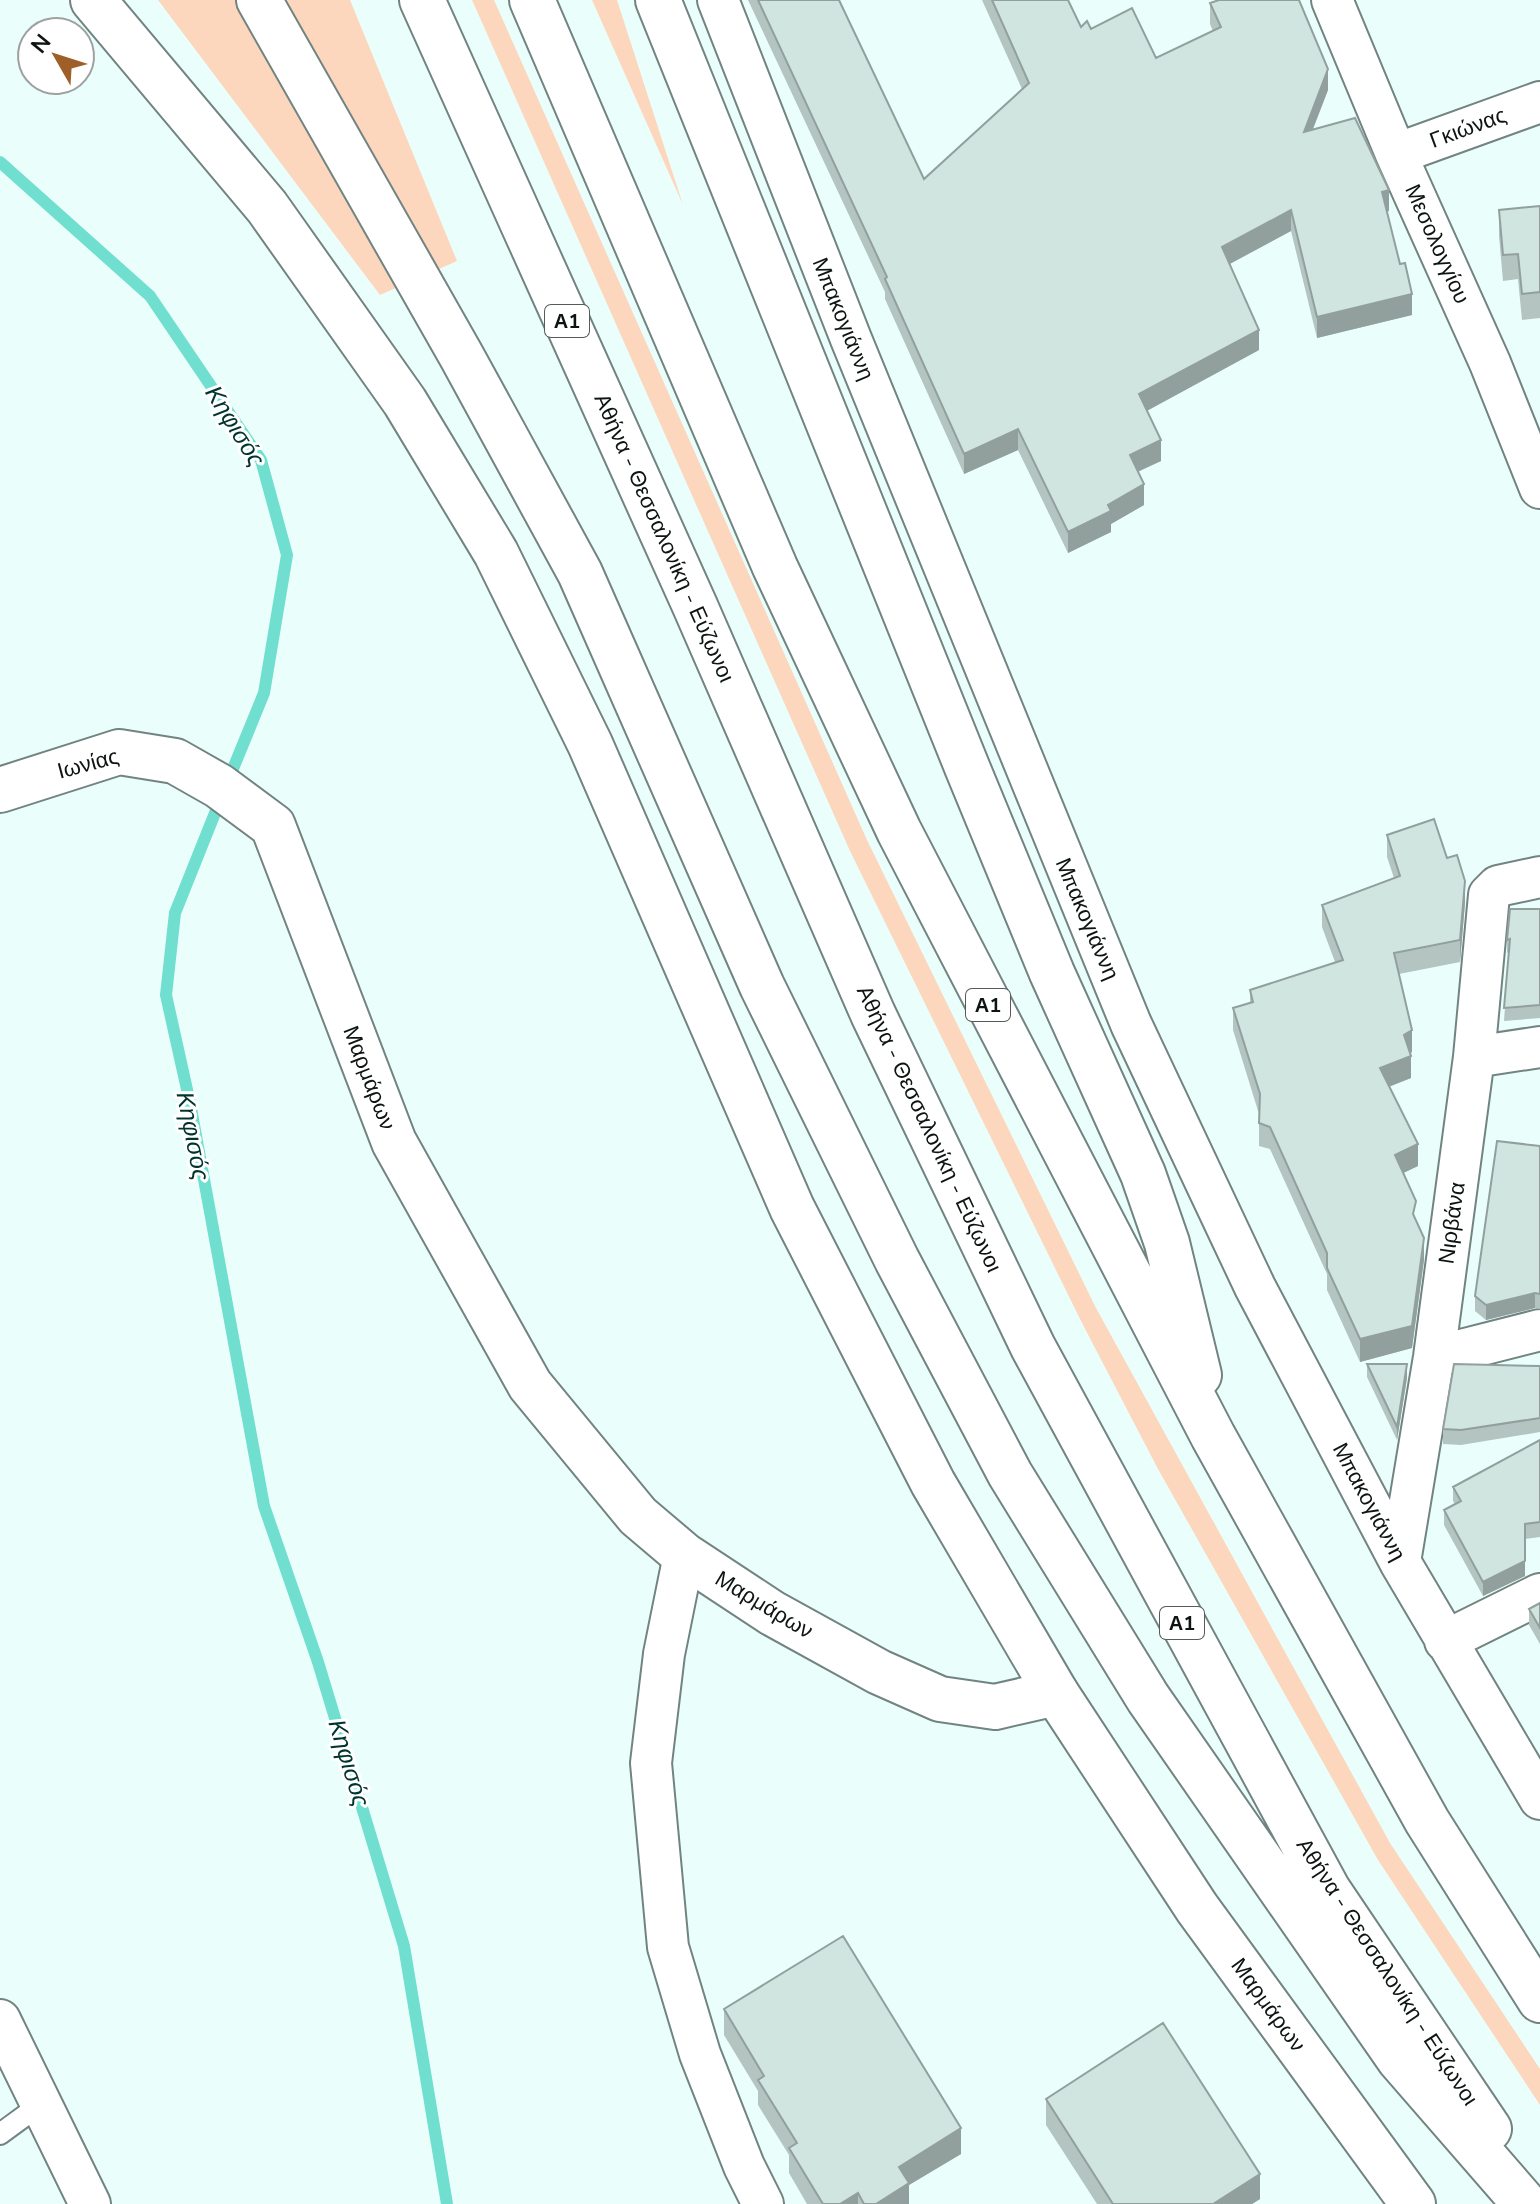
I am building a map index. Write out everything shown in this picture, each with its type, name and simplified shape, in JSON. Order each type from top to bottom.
[{"type":"main road","points":[[93,0],[267,207],[405,402],[496,553],[590,744],[792,1208],[933,1483],[1056,1693]]},
{"type":"main road","name":"Αθήνα - Θεσσαλονίκη - Εύζωνοι","points":[[411,0],[430,18],[695,606],[867,1000],[1033,1347],[1328,1890],[1540,2204]]},
{"type":"main road","name":"Α1","points":[[532,0],[775,567],[892,817],[1213,1436],[1427,1821],[1540,2000]]},
{"type":"main road","points":[[658,0],[991,826],[1143,1174],[1167,1243],[1213,1436]]},
{"type":"main road","points":[[265,10],[580,573],[762,986],[897,1260],[1010,1474],[1148,1698],[1399,2059],[1525,2204]]},
{"type":"main road","name":"Ιωνίας","points":[[0,790],[119,752],[175,761],[219,786],[273,826]]},
{"type":"main road","name":"Μαρμάρων","points":[[273,826],[394,1142],[530,1385],[638,1516],[684,1555],[772,1613],[879,1672],[940,1699],[995,1707],[1056,1693],[1197,1908],[1413,2204]]},
{"type":"street","name":"Μπακογιάννη","points":[[718,0],[892,441],[1131,1024],[1255,1287],[1400,1562],[1540,1799]]},
{"type":"street","name":"Μεσολογγίου","points":[[1332,0],[1539,483]]},
{"type":"street","name":"Γκιώνας","points":[[1396,154],[1540,102]]},
{"type":"street","name":"Νιρβάνα","points":[[1400,1562],[1434,1357],[1474,1057],[1489,895],[1498,886],[1540,877]]},
{"type":"street","points":[[1474,1057],[1540,1047]]},
{"type":"street","points":[[1434,1357],[1540,1330]]},
{"type":"street","points":[[684,1555],[664,1654],[651,1763],[668,1947],[700,2054],[763,2204]]},
{"type":"street","points":[[1445,1641],[1540,1594]]},
{"type":"street","points":[[0,2020],[90,2204]]},
{"type":"lane","points":[[0,2134],[41,2104]]},
{"type":"shaded area","points":[[158,0],[350,0],[457,261],[380,295]]},
{"type":"shaded area","points":[[472,0],[494,0],[867,840],[1096,1308],[1390,1843],[1540,2069],[1540,2105],[1378,1860],[1158,1469],[1082,1323],[850,851]]},
{"type":"shaded area","points":[[592,0],[617,0],[683,205]]},
{"type":"building","points":[[758,0],[839,0],[924,179],[1029,83],[992,0],[1068,0],[1081,27],[1087,21],[1091,29],[1132,8],[1156,58],[1221,27],[1210,3],[1219,0],[1299,0],[1328,69],[1304,132],[1355,118],[1389,190],[1382,192],[1400,264],[1405,263],[1412,294],[1317,317],[1291,210],[1222,247],[1259,330],[1139,394],[1161,440],[1130,455],[1144,484],[1108,505],[1111,511],[1068,532],[1018,429],[964,454],[885,279],[887,277]]},
{"type":"building","points":[[1540,206],[1540,292],[1522,294],[1518,254],[1503,255],[1499,210]]},
{"type":"building","points":[[1434,819],[1447,858],[1457,855],[1465,881],[1460,940],[1394,953],[1412,1030],[1404,1035],[1411,1056],[1380,1068],[1418,1144],[1395,1155],[1416,1201],[1413,1214],[1424,1238],[1412,1326],[1360,1339],[1327,1268],[1327,1253],[1270,1127],[1259,1123],[1260,1094],[1233,1008],[1253,1002],[1250,990],[1343,960],[1322,905],[1400,876],[1387,835]]},
{"type":"building","points":[[1510,909],[1540,909],[1540,1005],[1504,1008]]},
{"type":"building","points":[[1497,1141],[1540,1146],[1540,1294],[1486,1305],[1475,1296]]},
{"type":"building","points":[[1367,1364],[1407,1364],[1397,1427]]},
{"type":"building","points":[[1454,1364],[1540,1366],[1540,1418],[1461,1430],[1443,1429]]},
{"type":"building","points":[[1540,1440],[1540,1522],[1525,1524],[1525,1561],[1483,1582],[1444,1510],[1461,1501],[1453,1487]]},
{"type":"building","points":[[1540,1603],[1540,1628],[1529,1609]]},
{"type":"building","points":[[843,1936],[961,2128],[899,2167],[909,2183],[876,2204],[864,2204],[858,2193],[840,2204],[823,2204],[789,2148],[797,2143],[758,2080],[764,2076],[724,2009]]},
{"type":"building","points":[[1163,2023],[1260,2174],[1213,2204],[1113,2204],[1046,2099]]},
{"type":"waterway","name":"Κηφισός","points":[[0,162],[150,296],[261,460],[287,555],[264,693],[228,781]]},
{"type":"waterway","name":"Κηφισός","points":[[221,798],[175,913],[166,995],[190,1103],[264,1506],[318,1662],[404,1946],[447,2204]]}]
